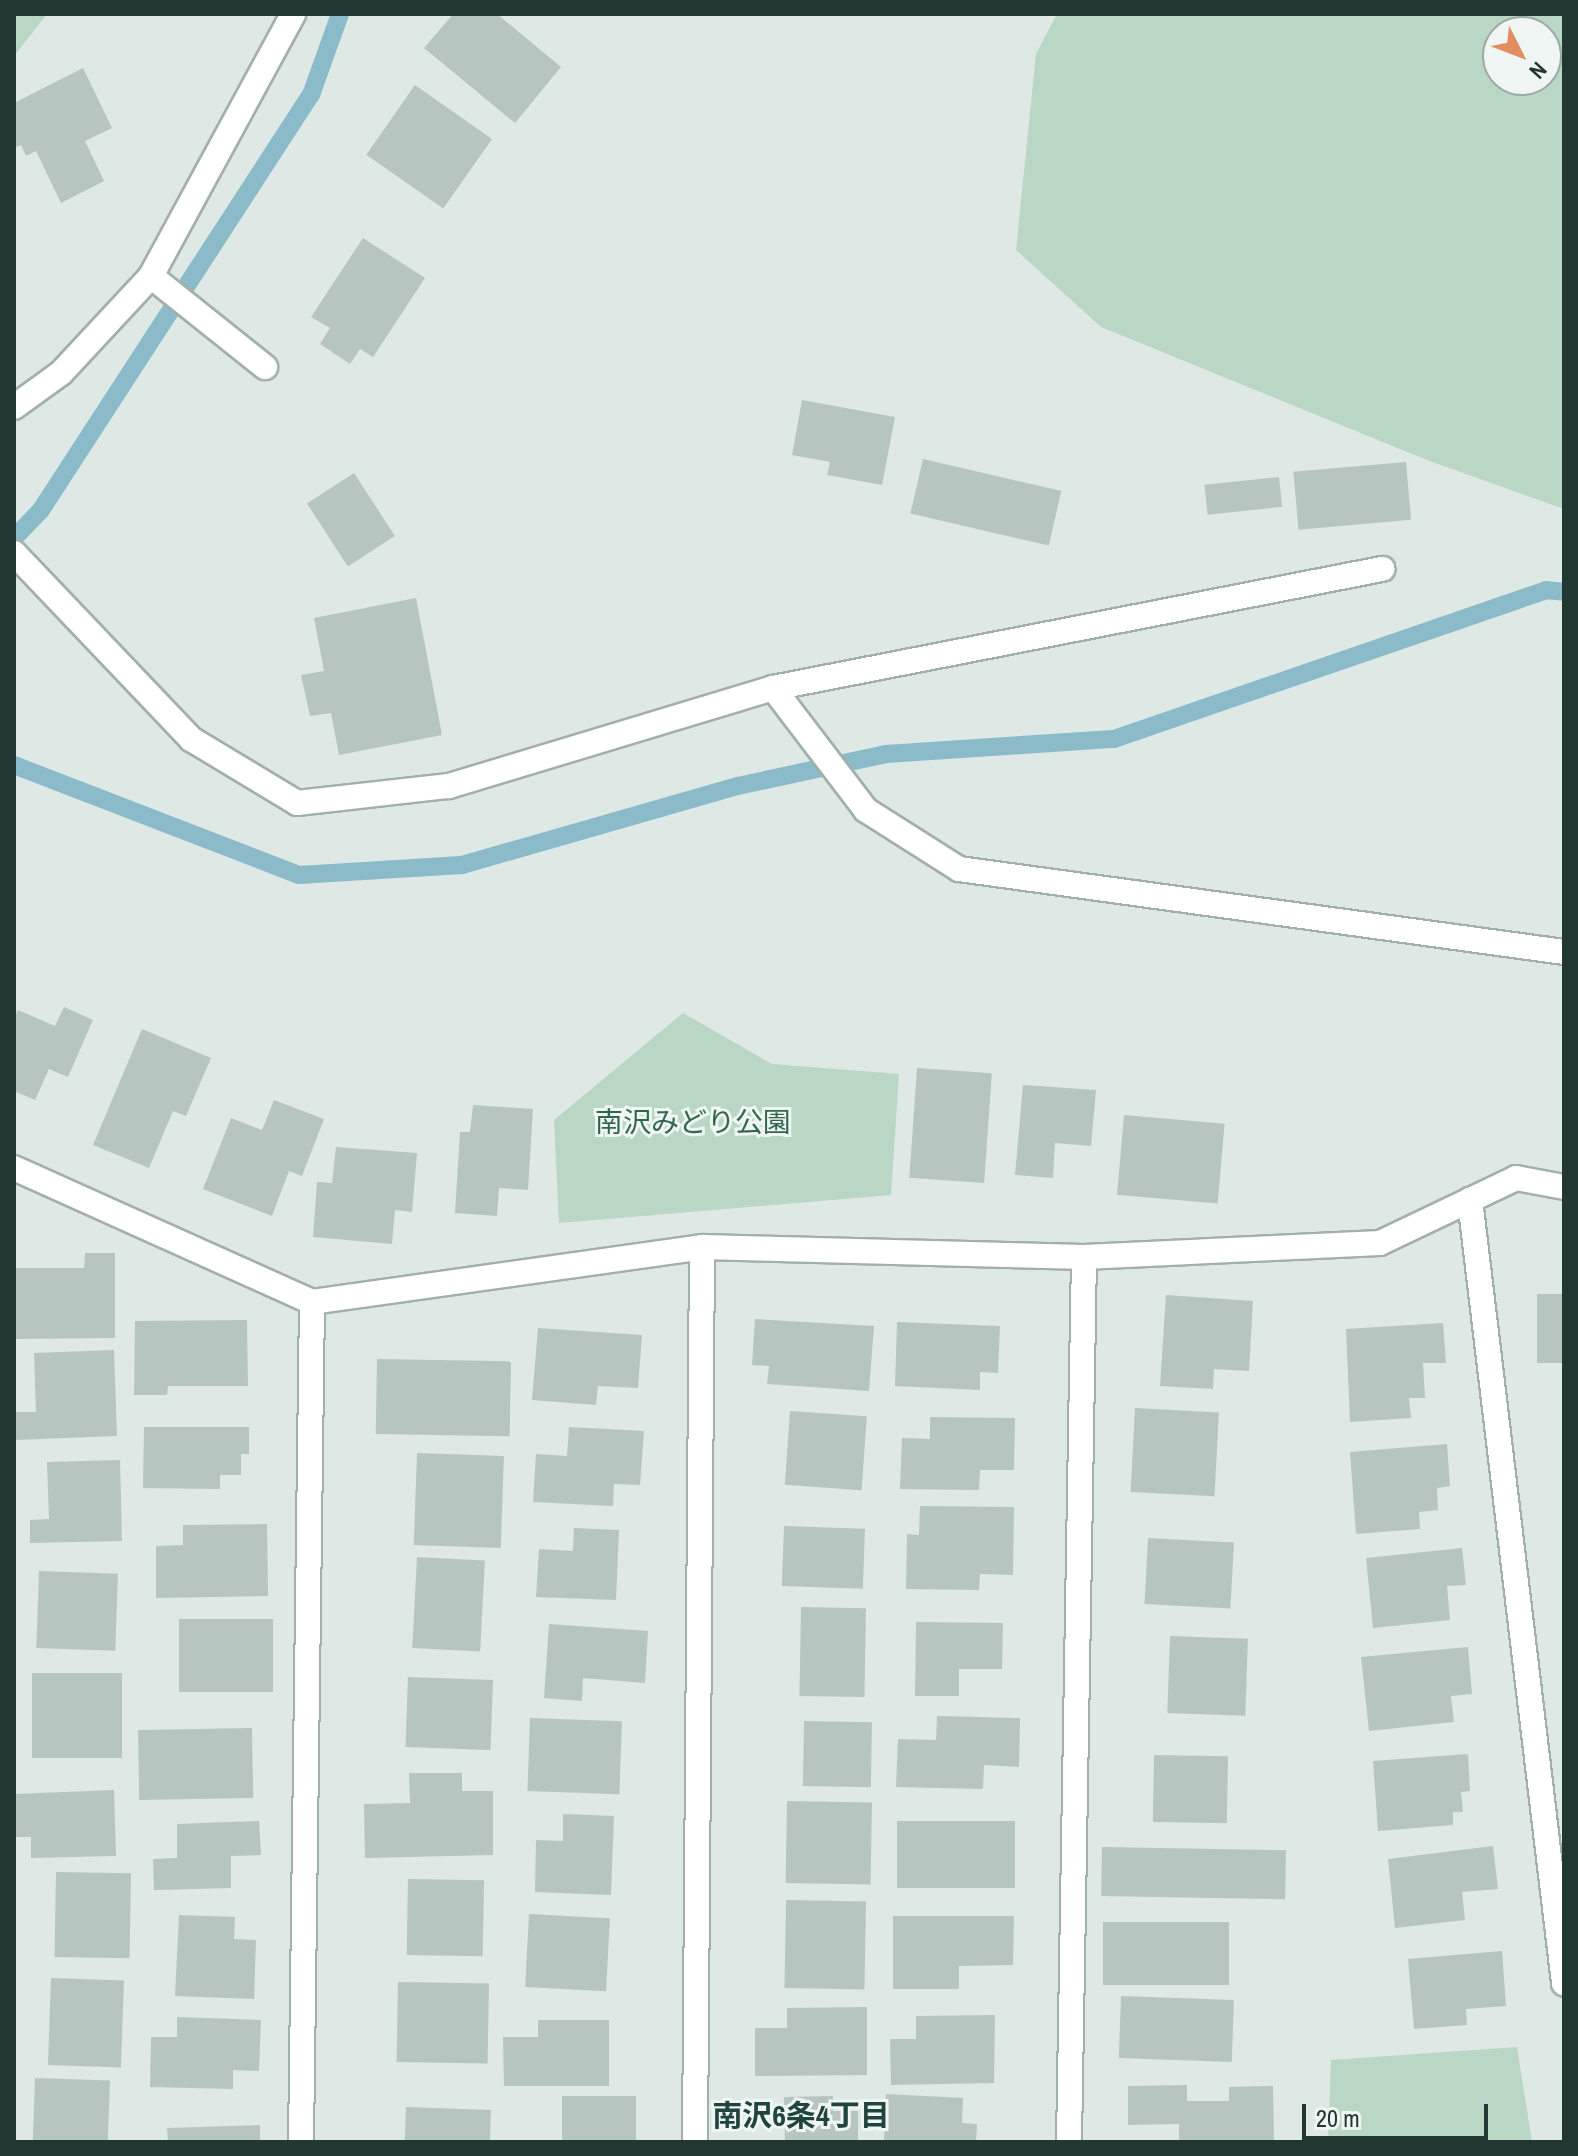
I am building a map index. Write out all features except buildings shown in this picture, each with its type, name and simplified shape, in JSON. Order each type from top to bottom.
[{"type":"street","points":[[14,407],[61,373],[151,276],[293,14]]},
{"type":"street","points":[[151,276],[208,317],[265,367]]},
{"type":"street","points":[[14,553],[51,588],[191,739],[297,803],[449,786],[773,688],[1382,569]]},
{"type":"street","points":[[773,688],[866,810],[959,869],[1564,952]]},
{"type":"street","points":[[14,1168],[312,1302],[702,1247],[1084,1257],[1380,1243],[1516,1178],[1564,1187]]},
{"type":"street","points":[[1470,1200],[1564,1983]]},
{"type":"street","points":[[695,2142],[702,1247]]},
{"type":"street","points":[[1069,2142],[1084,1257]]},
{"type":"street","points":[[301,2142],[312,1302]]},
{"type":"green space","points":[[14,14],[47,14],[14,56]]},
{"type":"green space","points":[[1057,14],[1564,14],[1564,509],[1427,460],[1101,327],[1016,250],[1036,54]]},
{"type":"green space","name":"南沢みどり公園","points":[[683,1013],[772,1064],[899,1074],[891,1195],[559,1223],[554,1120]]},
{"type":"green space","points":[[1517,2047],[1532,2142],[1328,2142],[1331,2060]]},
{"type":"waterway","points":[[14,538],[41,510],[311,95],[340,14]]},
{"type":"waterway","points":[[14,765],[299,875],[462,865],[738,786],[886,754],[1114,739],[1546,590],[1564,592]]},
{"type":"district","name":"南沢6条4丁目","points":[[801,2115]]}]
